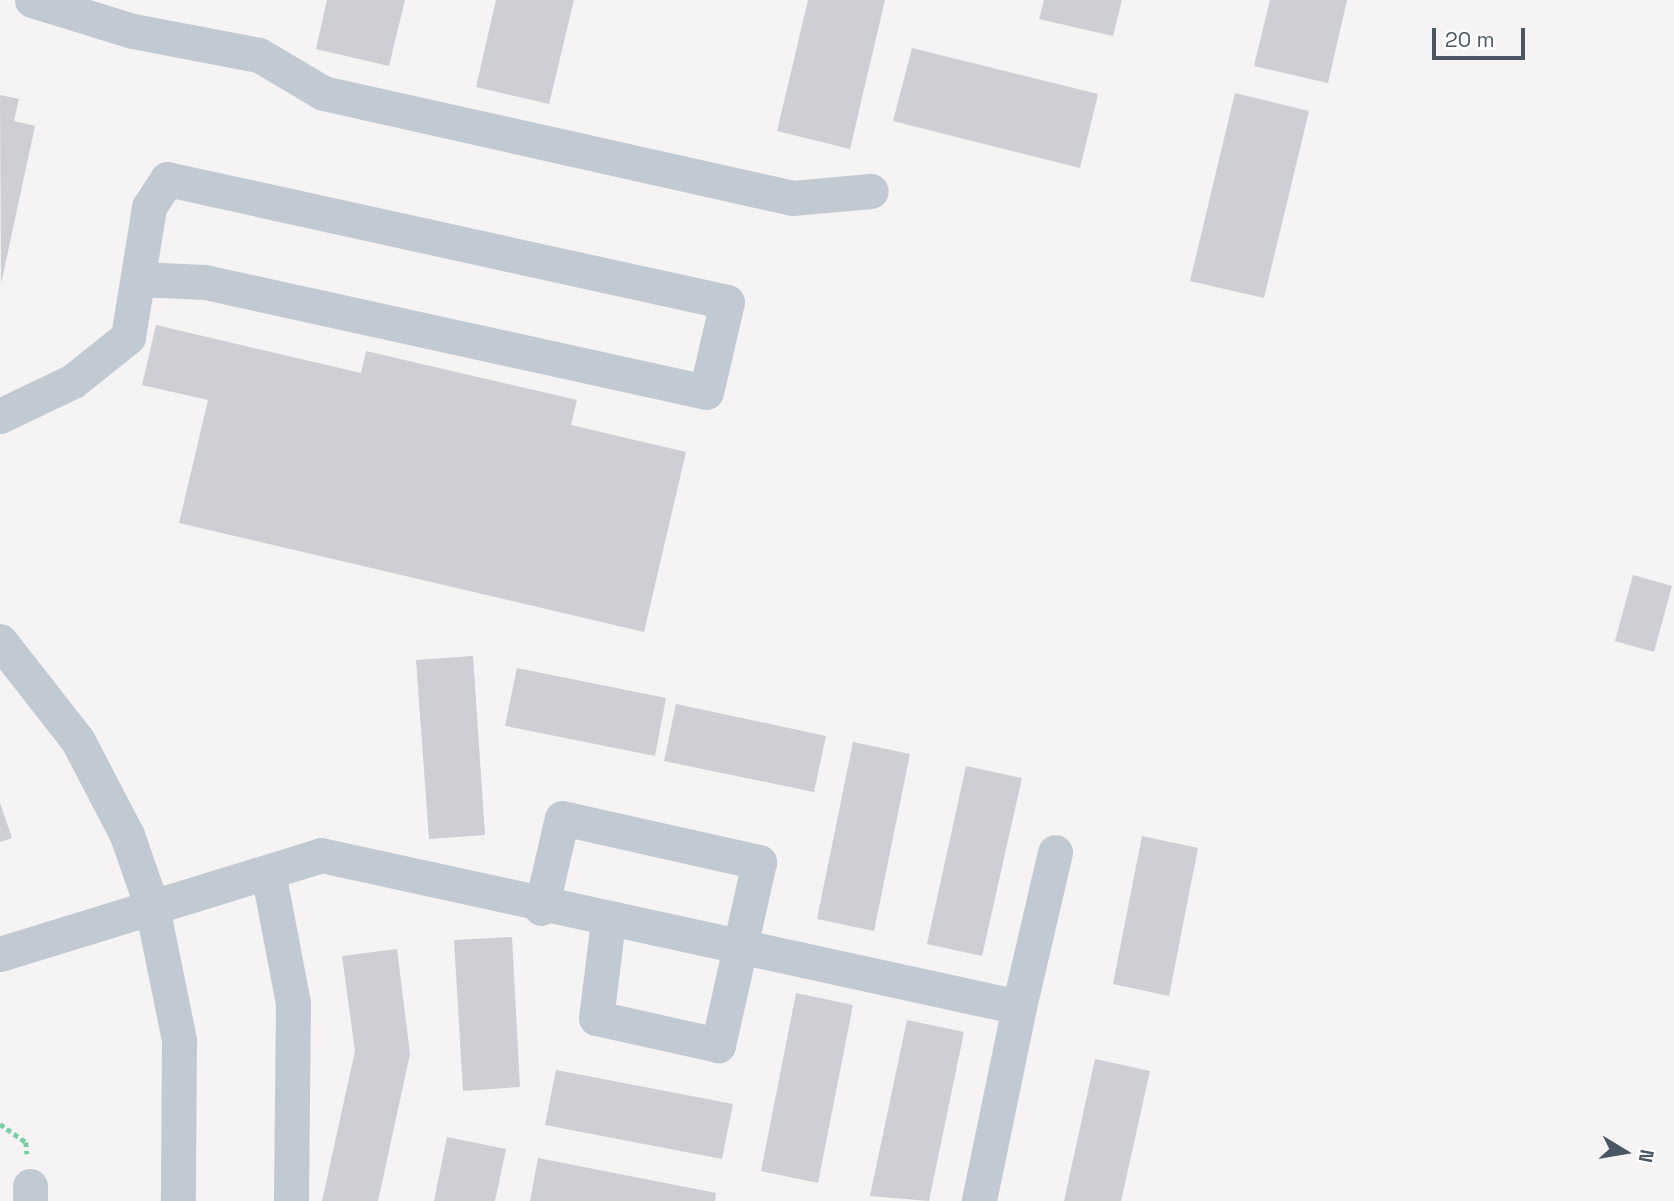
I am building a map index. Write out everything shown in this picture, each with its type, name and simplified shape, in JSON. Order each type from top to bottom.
[{"type":"street","points":[[32,0],[132,31],[259,55],[323,93],[792,198],[871,191]]},
{"type":"street","points":[[0,416],[73,381],[128,337],[149,207],[167,179],[727,302],[706,392],[205,282],[139,279]]},
{"type":"street","points":[[0,641],[78,741],[127,835],[152,907],[179,1040],[178,1201]]},
{"type":"street","points":[[541,908],[562,818],[759,862],[718,1045],[596,1018],[608,922]]},
{"type":"street","points":[[979,1201],[1019,1007],[1055,852]]},
{"type":"street","points":[[0,954],[321,855],[541,908],[1019,1007]]},
{"type":"street","points":[[268,872],[293,1003],[290,1201]]},
{"type":"path","points":[[0,1124],[26,1142],[30,1194]]},
{"type":"building","points":[[327,0],[405,0],[389,66],[316,49]]},
{"type":"building","points":[[496,0],[574,0],[549,104],[476,87]]},
{"type":"building","points":[[808,0],[885,0],[850,149],[777,131]]},
{"type":"building","points":[[1044,0],[1122,0],[1113,36],[1039,19]]},
{"type":"building","points":[[1270,0],[1347,0],[1328,83],[1254,66]]},
{"type":"building","points":[[912,48],[1098,94],[1080,168],[893,121]]},
{"type":"building","points":[[1235,93],[1309,111],[1264,298],[1190,281]]},
{"type":"building","points":[[0,95],[19,99],[14,121],[35,126],[1,284]]},
{"type":"building","points":[[156,325],[361,373],[366,351],[577,400],[571,425],[686,452],[644,632],[179,523],[208,400],[142,385]]},
{"type":"building","points":[[1633,575],[1672,586],[1654,652],[1615,641]]},
{"type":"building","points":[[473,656],[485,835],[429,839],[416,660]]},
{"type":"building","points":[[517,668],[666,698],[655,756],[505,726]]},
{"type":"building","points":[[676,704],[826,736],[814,792],[664,761]]},
{"type":"building","points":[[853,742],[910,754],[874,931],[817,919]]},
{"type":"building","points":[[966,766],[1022,778],[982,956],[927,944]]},
{"type":"building","points":[[0,803],[12,838],[0,842]]},
{"type":"building","points":[[1142,836],[1198,848],[1169,996],[1113,984]]},
{"type":"building","points":[[512,937],[520,1087],[463,1091],[454,940]]},
{"type":"building","points":[[397,949],[410,1054],[378,1201],[322,1201],[355,1051],[342,956]]},
{"type":"building","points":[[796,993],[853,1005],[818,1183],[761,1171]]},
{"type":"building","points":[[907,1020],[964,1032],[929,1201],[870,1196]]},
{"type":"building","points":[[1095,1059],[1150,1071],[1121,1201],[1064,1201]]},
{"type":"building","points":[[556,1070],[733,1104],[722,1159],[545,1125]]},
{"type":"building","points":[[447,1137],[506,1149],[495,1201],[434,1201]]},
{"type":"building","points":[[538,1158],[716,1193],[715,1201],[530,1201]]}]
